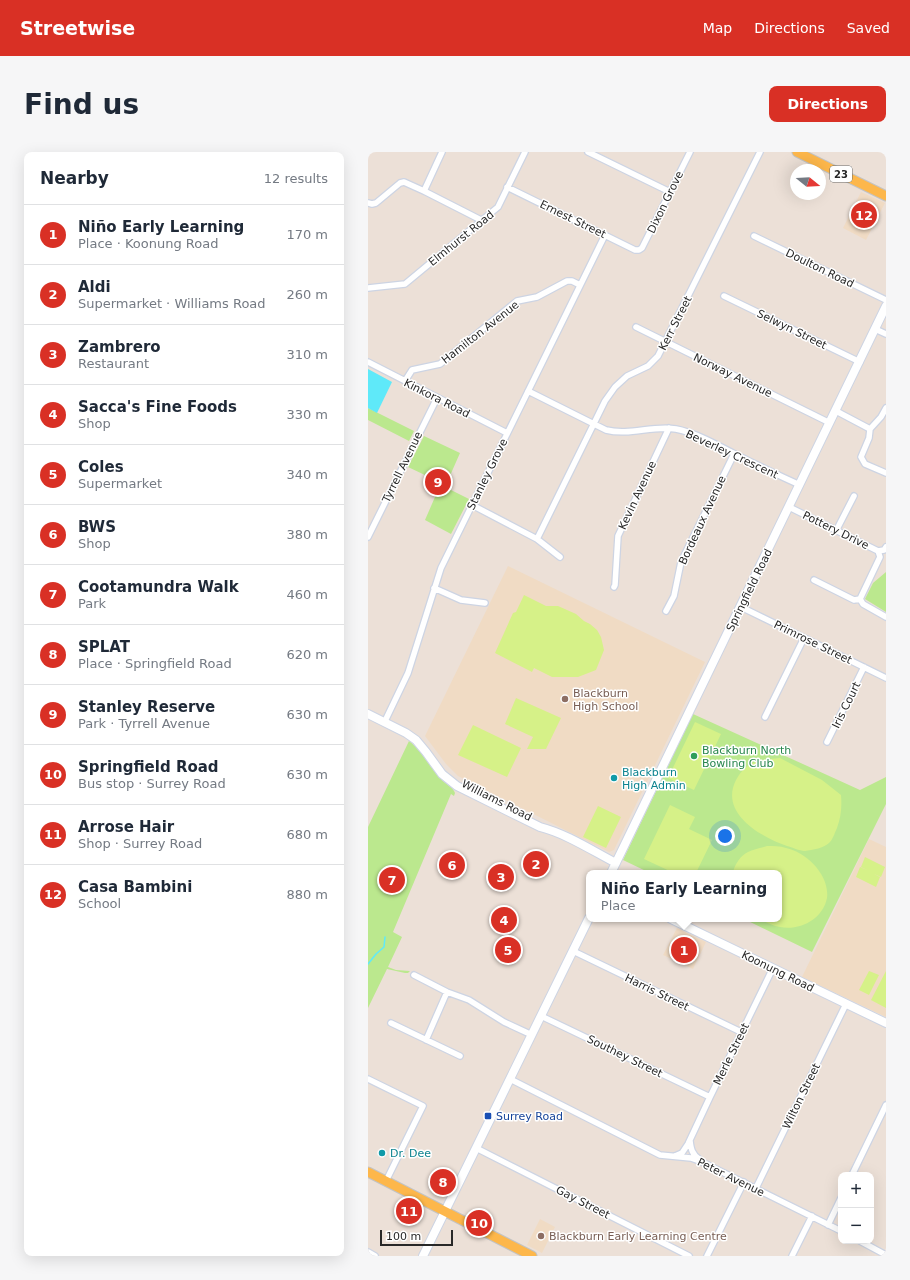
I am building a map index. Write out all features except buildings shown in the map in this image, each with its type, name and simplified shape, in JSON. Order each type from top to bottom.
[{"type":"main road","name":"23","points":[[802,153],[886,196]]},
{"type":"main road","name":"Springfield Road","points":[[612,870],[886,306]]},
{"type":"main road","name":"Williams Road","points":[[372,714],[414,736],[428,746],[439,763],[451,775],[468,786],[493,801],[530,819],[540,827],[553,831],[616,863]]},
{"type":"main road","points":[[423,1256],[587,922]]},
{"type":"main road","name":"Koonung Road","points":[[676,922],[886,1023]]},
{"type":"main road","points":[[368,1172],[532,1256]]},
{"type":"street","points":[[424,190],[442,152]]},
{"type":"street","name":"Elmhurst Road","points":[[368,288],[405,284],[498,207],[525,152]]},
{"type":"street","points":[[588,152],[670,192]]},
{"type":"street","name":"Dixon Grove","points":[[639,250],[642,248],[690,152]]},
{"type":"street","name":"Kerr Street","points":[[537,539],[594,424],[615,387],[627,376],[648,366],[658,356],[760,152]]},
{"type":"street","points":[[368,203],[376,204],[404,182],[424,190],[481,220]]},
{"type":"street","name":"Ernest Street","points":[[507,187],[635,250],[639,250]]},
{"type":"street","name":"Stanley Grove","points":[[385,721],[408,673],[441,568],[605,235]]},
{"type":"street","name":"Doulton Road","points":[[754,236],[886,300]]},
{"type":"street","name":"Hamilton Avenue","points":[[406,382],[412,370],[440,364],[517,301],[537,297],[567,281],[572,281],[580,285]]},
{"type":"street","name":"Selwyn Street","points":[[724,296],[860,362]]},
{"type":"street","name":"Norway Avenue","points":[[636,327],[830,423]]},
{"type":"street","points":[[875,329],[886,334]]},
{"type":"street","name":"Kinkora Road","points":[[368,362],[507,433]]},
{"type":"street","name":"Beverley Crescent","points":[[528,391],[606,430],[616,433],[636,432],[653,428],[668,428],[677,429],[696,435],[800,485]]},
{"type":"street","name":"Tyrrell Avenue","points":[[368,537],[437,398]]},
{"type":"street","points":[[886,408],[881,417],[870,429],[869,438],[861,457],[865,464],[886,473]]},
{"type":"street","points":[[836,411],[870,429]]},
{"type":"street","name":"Kevin Avenue","points":[[614,587],[618,536],[668,428]]},
{"type":"street","name":"Bordeaux Avenue","points":[[666,611],[674,596],[681,562],[734,454]]},
{"type":"street","points":[[836,531],[854,496]]},
{"type":"street","points":[[472,505],[537,539],[560,557]]},
{"type":"street","name":"Pottery Drive","points":[[789,507],[878,551],[880,557],[860,599]]},
{"type":"street","points":[[878,551],[884,550],[886,547]]},
{"type":"street","points":[[814,580],[854,600],[860,599],[863,604],[886,617]]},
{"type":"street","points":[[434,588],[461,600],[484,602]]},
{"type":"street","name":"Primrose Street","points":[[741,607],[886,678]]},
{"type":"street","points":[[765,717],[804,638]]},
{"type":"street","name":"Iris Court","points":[[827,742],[864,667]]},
{"type":"street","name":"Harris Street","points":[[573,951],[741,1032]]},
{"type":"street","name":"Merle Street","points":[[674,1156],[682,1153],[690,1140],[773,968]]},
{"type":"street","points":[[414,975],[447,992],[469,1000],[504,1022],[532,1035]]},
{"type":"street","points":[[426,1040],[447,992]]},
{"type":"street","name":"Wilton Street","points":[[756,1188],[846,1004]]},
{"type":"street","name":"Southey Street","points":[[541,1016],[710,1097]]},
{"type":"street","points":[[391,1023],[460,1056]]},
{"type":"street","points":[[368,1079],[423,1106],[386,1181]]},
{"type":"street","name":"Peter Avenue","points":[[510,1079],[660,1155],[691,1158],[702,1162],[838,1230]]},
{"type":"street","points":[[853,1172],[886,1104]]},
{"type":"street","points":[[690,1140],[690,1148],[693,1154],[702,1162]]},
{"type":"street","name":"Gay Street","points":[[476,1148],[689,1256]]},
{"type":"street","points":[[707,1256],[744,1182]]},
{"type":"street","points":[[828,1225],[838,1204]]},
{"type":"street","points":[[792,1256],[812,1216]]},
{"type":"street","points":[[866,1244],[886,1255]]},
{"type":"street","points":[[368,1252],[375,1256]]},
{"type":"shaded area","points":[[861,192],[885,203],[866,240],[843,228]]},
{"type":"shaded area","name":"Blackburn High School","points":[[508,566],[705,662],[614,850],[609,852],[458,776],[446,764],[425,736]]},
{"type":"shaded area","points":[[869,839],[886,847],[886,1017],[802,977]]},
{"type":"shaded area","points":[[677,928],[706,942],[693,969],[663,955]]},
{"type":"shaded area","name":"Blackburn Early Learning Centre","points":[[540,1219],[555,1227],[542,1253],[527,1245]]},
{"type":"green space","points":[[368,408],[414,431],[409,441],[368,420]]},
{"type":"green space","points":[[424,436],[460,453],[445,487],[469,499],[451,534],[425,520],[435,497],[427,476],[408,467]]},
{"type":"green space","points":[[886,572],[886,612],[865,599],[873,583]]},
{"type":"green space","points":[[524,595],[546,606],[558,606],[576,614],[597,630],[601,637],[604,650],[596,670],[578,677],[552,677],[534,668],[532,672],[495,653],[513,613],[516,612]]},
{"type":"green space","points":[[516,698],[561,718],[546,749],[527,749],[533,737],[505,724]]},
{"type":"green space","points":[[693,714],[860,790],[886,777],[886,804],[812,952],[750,922],[782,922],[782,870],[644,870],[623,860]]},
{"type":"green space","name":"Blackburn North Bowling Club","points":[[695,722],[721,734],[694,790],[668,778]]},
{"type":"green space","points":[[473,725],[521,748],[507,777],[458,755]]},
{"type":"green space","points":[[409,741],[455,793],[454,796],[451,794],[393,932],[402,937],[388,967],[396,970],[410,971],[405,973],[387,969],[368,1008],[368,827]]},
{"type":"green space","points":[[780,758],[822,780],[841,795],[841,812],[837,828],[830,842],[825,846],[805,851],[787,846],[766,837],[755,830],[745,822],[738,813],[733,803],[732,792],[736,780],[740,774],[749,765],[754,763]]},
{"type":"green space","points":[[670,805],[695,817],[689,829],[712,840],[697,870],[668,870],[644,859]]},
{"type":"green space","points":[[598,806],[621,817],[606,848],[583,837]]},
{"type":"green space","points":[[767,846],[781,847],[794,850],[809,860],[821,873],[827,889],[827,898],[821,912],[810,922],[795,927],[780,927],[766,922],[782,922],[782,870],[734,870],[740,858],[745,853]]},
{"type":"green space","points":[[865,857],[885,867],[881,877],[874,874],[880,877],[876,887],[856,877],[860,867],[867,870],[861,867]]},
{"type":"green space","points":[[869,971],[879,975],[869,995],[859,990]]},
{"type":"green space","points":[[886,971],[886,1008],[871,1000]]},
{"type":"water","points":[[368,369],[392,382],[377,413],[368,408]]},
{"type":"waterway","points":[[368,964],[384,947],[385,937]]},
{"type":"place","name":"Casa Bambini","points":[[864,215]]},
{"type":"place","name":"Stanley Reserve","points":[[438,482]]},
{"type":"place","name":"Blackburn High School","points":[[565,699]]},
{"type":"place","name":"Blackburn North Bowling Club","points":[[694,756]]},
{"type":"place","name":"Blackburn High Admin","points":[[614,778]]},
{"type":"place","name":"Aldi","points":[[536,864]]},
{"type":"place","name":"BWS","points":[[452,865]]},
{"type":"place","name":"Zambrero","points":[[501,877]]},
{"type":"place","name":"Cootamundra Walk","points":[[392,880]]},
{"type":"place","name":"Sacca's Fine Foods","points":[[504,920]]},
{"type":"place","name":"Coles","points":[[508,950]]},
{"type":"place","name":"Niño Early Learning","points":[[684,950]]},
{"type":"place","name":"Surrey Road","points":[[488,1116]]},
{"type":"place","name":"Dr. Dee","points":[[382,1153]]},
{"type":"place","name":"SPLAT","points":[[443,1182]]},
{"type":"place","name":"Arrose Hair","points":[[409,1211]]},
{"type":"place","name":"Springfield Road","points":[[479,1223]]},
{"type":"place","name":"Blackburn Early Learning Centre","points":[[541,1236]]}]
